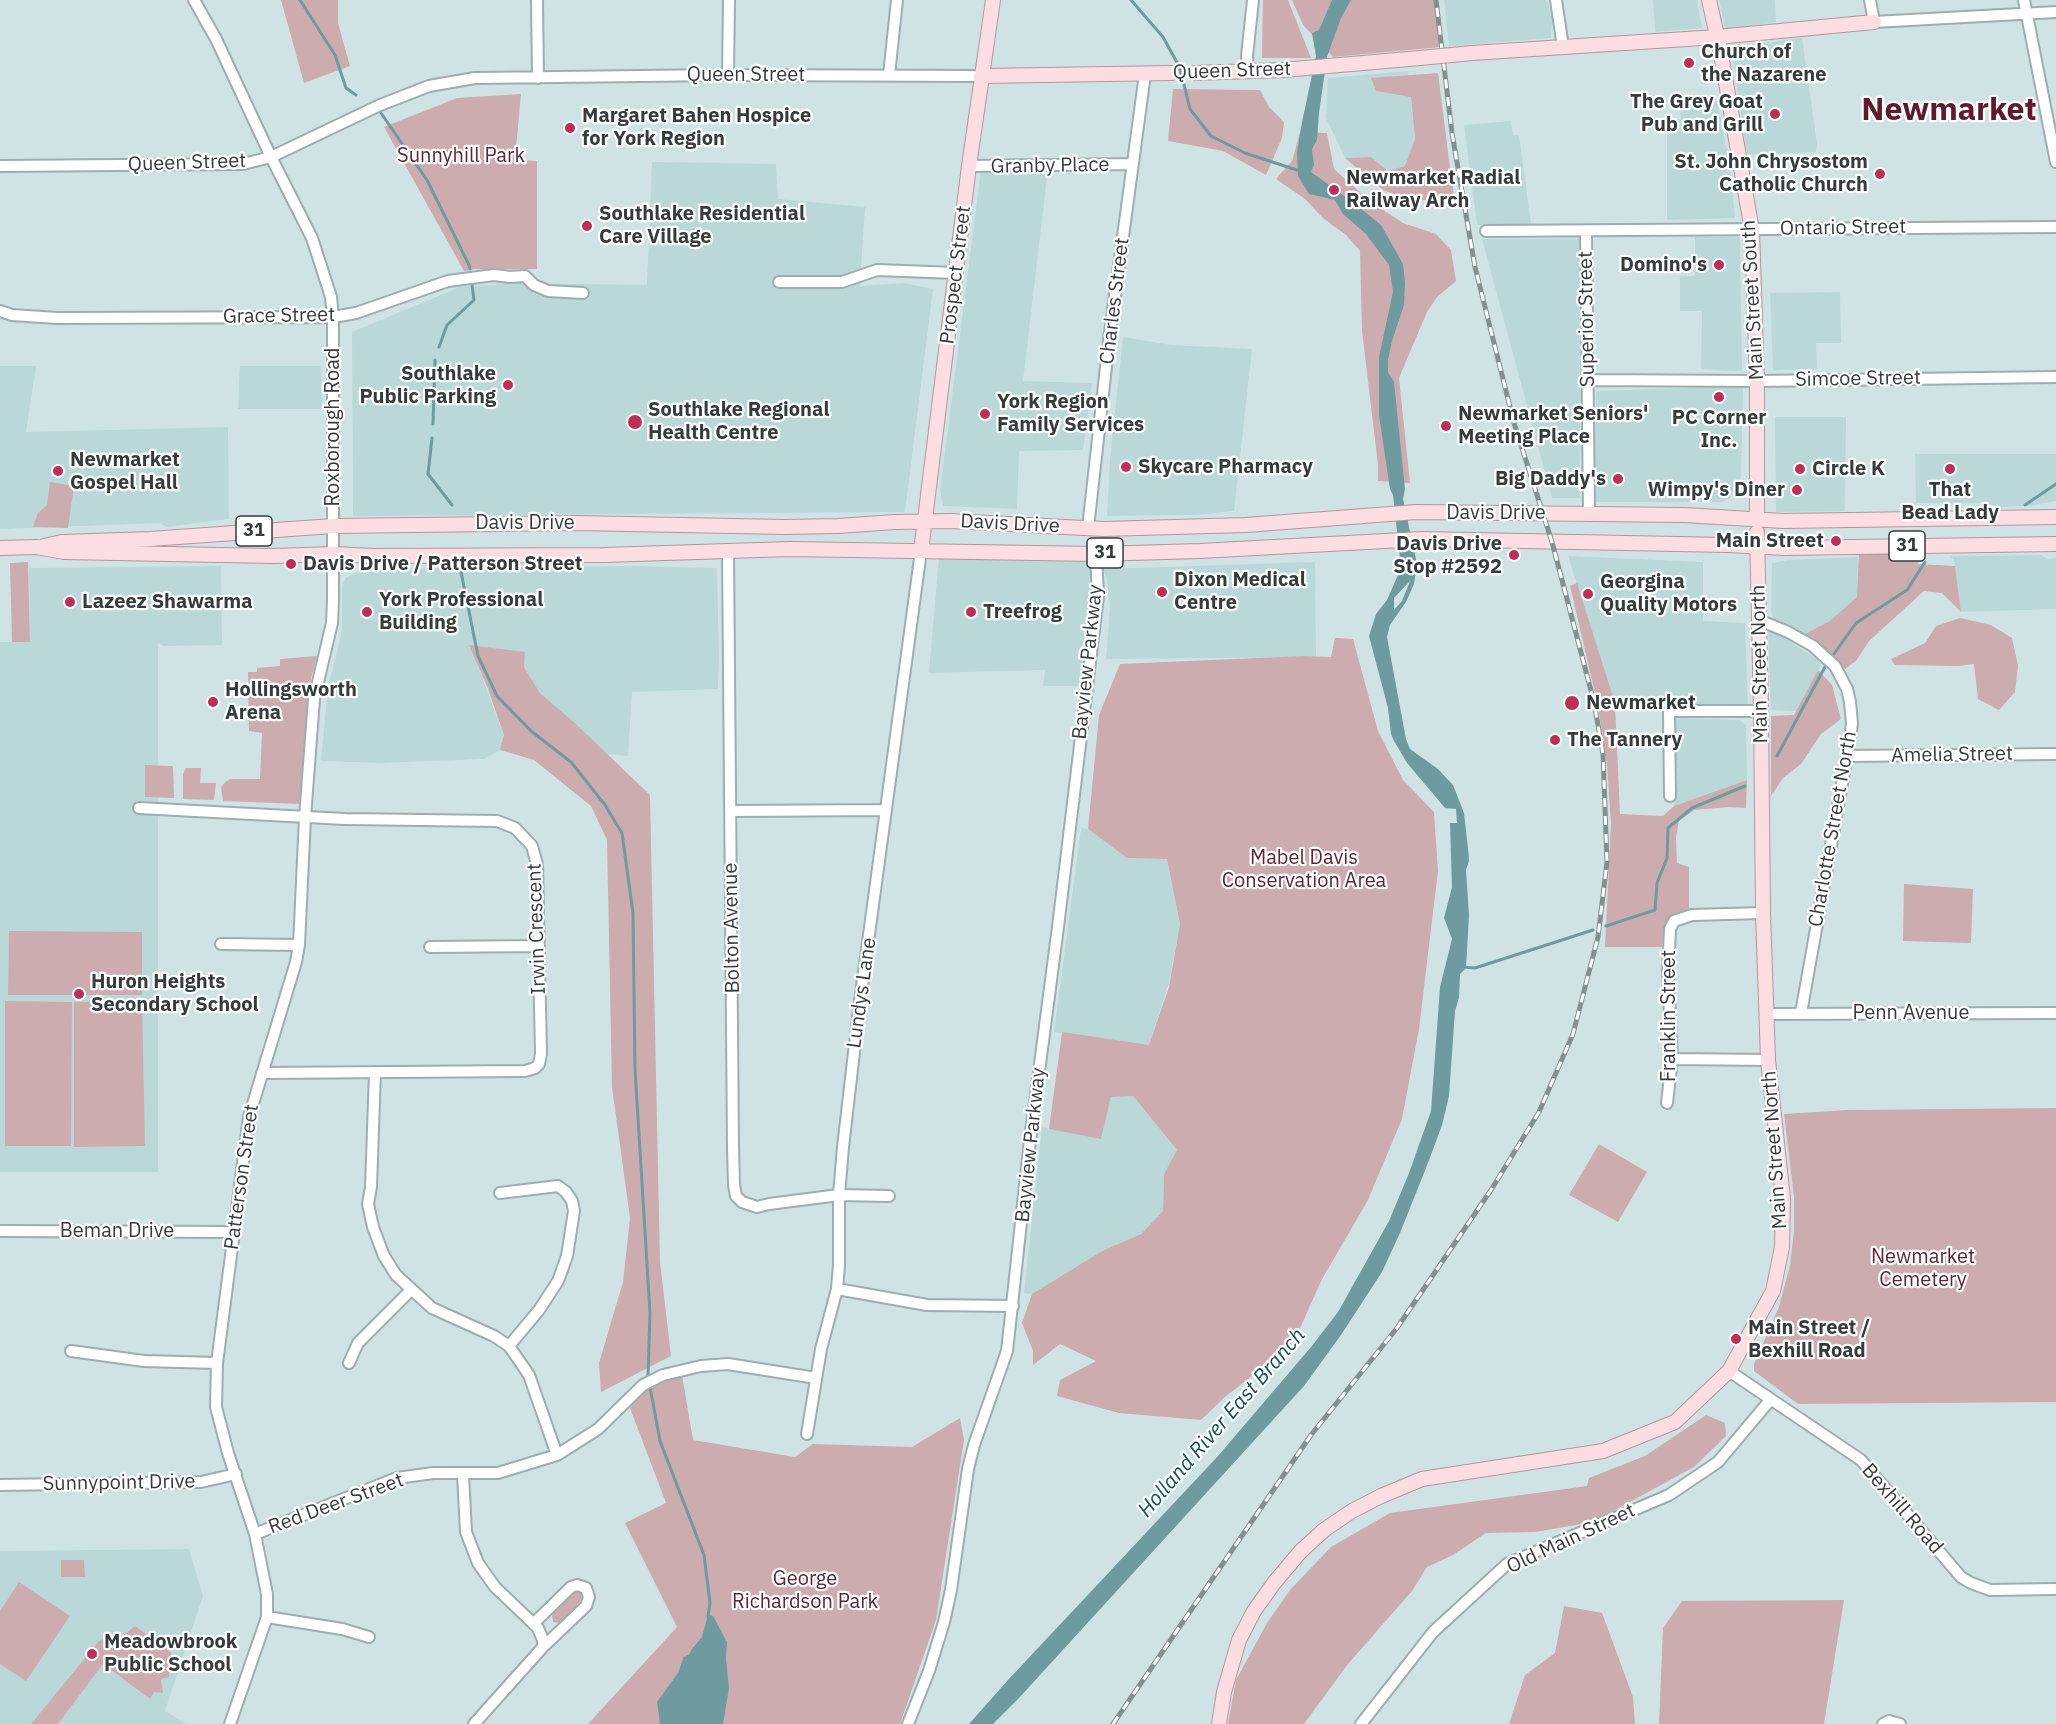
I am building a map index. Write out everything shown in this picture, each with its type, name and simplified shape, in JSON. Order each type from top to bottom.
[{"type":"main road","name":"Prospect Street","points":[[921,551],[969,166],[993,0]]},
{"type":"main road","name":"Main Street South","points":[[1709,0],[1752,230],[1757,381],[1757,526]]},
{"type":"main road","points":[[1717,37],[1874,22]]},
{"type":"main road","name":"Queen Street","points":[[1194,73],[1350,65],[1509,50],[1717,37]]},
{"type":"main road","name":"Queen Street","points":[[981,76],[1172,73]]},
{"type":"main road","name":"Davis Drive","points":[[0,548],[37,547],[62,542],[150,539],[333,526],[578,523],[785,527],[925,522],[1088,528],[1245,525],[1416,512],[1684,515],[1757,526],[2056,517]]},
{"type":"main road","name":"Main Street North","points":[[1219,1724],[1224,1692],[1239,1640],[1254,1611],[1300,1552],[1324,1530],[1352,1510],[1422,1479],[1603,1452],[1675,1422],[1729,1371],[1773,1291],[1782,1247],[1783,1198],[1768,1060],[1763,913],[1757,526]]},
{"type":"main road","name":"Davis Drive","points":[[37,547],[64,552],[211,556],[334,554],[373,556],[604,555],[790,549],[1096,554],[1422,539],[1795,548],[2056,544]]},
{"type":"street","name":"Roxborough Road","points":[[195,0],[312,238],[331,297],[334,554]]},
{"type":"street","points":[[537,0],[538,78]]},
{"type":"street","points":[[728,75],[729,0]]},
{"type":"street","points":[[889,75],[897,0]]},
{"type":"street","points":[[1248,72],[1247,56],[1253,0]]},
{"type":"street","points":[[1556,0],[1563,47]]},
{"type":"street","points":[[1870,0],[1874,22],[2056,12]]},
{"type":"street","points":[[2024,0],[2056,162]]},
{"type":"street","name":"Queen Street","points":[[1172,73],[1194,73]]},
{"type":"street","name":"Charles Street","points":[[1088,528],[1145,74]]},
{"type":"street","name":"Queen Street","points":[[0,166],[243,164],[271,157],[380,105],[429,86],[475,78],[728,75],[981,76]]},
{"type":"street","name":"Granby Place","points":[[969,166],[1132,164]]},
{"type":"street","name":"Ontario Street","points":[[1486,231],[2056,227]]},
{"type":"street","name":"Superior Street","points":[[1586,231],[1589,515]]},
{"type":"street","points":[[779,282],[842,282],[877,270],[956,273]]},
{"type":"street","name":"Grace Street","points":[[0,311],[12,315],[57,318],[333,317],[356,313],[448,281],[478,276],[525,276],[534,285],[548,291],[583,293]]},
{"type":"street","name":"Simcoe Street","points":[[1588,380],[1757,381],[2056,376]]},
{"type":"street","name":"Bolton Avenue","points":[[728,551],[733,1147],[736,1196],[742,1202],[757,1207],[839,1195]]},
{"type":"street","name":"Lundys Lane","points":[[807,1434],[823,1340],[837,1290],[839,1195],[843,1147],[860,1001],[921,551]]},
{"type":"street","name":"Patterson Street","points":[[230,1724],[267,1617],[267,1594],[255,1534],[228,1453],[216,1407],[217,1363],[244,1140],[293,974],[299,945],[304,817],[314,699],[332,623],[334,554]]},
{"type":"street","name":"Bayview Parkway","points":[[908,1724],[929,1671],[944,1622],[951,1590],[968,1469],[979,1426],[1007,1351],[1030,1140],[1098,596],[1096,554]]},
{"type":"street","name":"Charlotte Street North","points":[[1759,620],[1788,632],[1812,646],[1835,666],[1847,689],[1850,702],[1852,724],[1847,756],[1801,1013]]},
{"type":"street","points":[[1670,796],[1669,711],[1761,711]]},
{"type":"street","name":"Amelia Street","points":[[1847,756],[2056,754]]},
{"type":"street","name":"Irwin Crescent","points":[[139,808],[345,819],[496,820],[515,828],[532,846],[537,864],[541,1054],[535,1068],[525,1071],[262,1073]]},
{"type":"street","points":[[731,811],[886,810]]},
{"type":"street","name":"Franklin Street","points":[[1667,1103],[1672,1059],[1668,972],[1670,929],[1674,921],[1692,915],[1763,913]]},
{"type":"street","points":[[221,944],[299,945]]},
{"type":"street","points":[[430,947],[539,946]]},
{"type":"street","name":"Penn Avenue","points":[[1767,1014],[2056,1013]]},
{"type":"street","points":[[1672,1059],[1768,1060]]},
{"type":"street","points":[[375,1072],[371,1187],[368,1204],[373,1227],[384,1256],[396,1275],[432,1308],[494,1336],[509,1346],[529,1374],[557,1455]]},
{"type":"street","points":[[500,1193],[558,1186],[566,1192],[574,1211],[567,1256],[558,1281],[539,1310],[509,1346]]},
{"type":"street","points":[[839,1195],[889,1196]]},
{"type":"street","name":"Beman Drive","points":[[0,1231],[234,1232]]},
{"type":"street","points":[[349,1363],[357,1343],[411,1290]]},
{"type":"street","points":[[837,1290],[927,1305],[1013,1306]]},
{"type":"street","points":[[71,1351],[144,1360],[217,1363]]},
{"type":"street","name":"Red Deer Street","points":[[255,1534],[397,1478],[433,1473],[498,1473],[557,1455],[598,1429],[643,1385],[663,1375],[700,1366],[728,1364],[816,1378]]},
{"type":"street","name":"Bexhill Road","points":[[1729,1371],[1861,1460],[1960,1577],[1990,1590],[2056,1589]]},
{"type":"street","name":"Old Main Street","points":[[1361,1724],[1433,1632],[1507,1564],[1669,1495],[1718,1462],[1771,1399]]},
{"type":"street","name":"Sunnypoint Drive","points":[[0,1485],[201,1482],[236,1474]]},
{"type":"street","points":[[463,1474],[466,1532],[478,1563],[495,1587],[534,1623],[541,1633],[543,1647]]},
{"type":"street","points":[[474,1724],[543,1647],[586,1606],[589,1597],[586,1588],[577,1585],[571,1587],[534,1623]]},
{"type":"street","points":[[267,1617],[342,1629],[369,1637]]},
{"type":"street","points":[[1883,1724],[1889,1720],[1900,1724]]},
{"type":"shaded area","points":[[1332,0],[1351,0],[1341,18],[1327,57],[1317,140],[1312,149],[1314,165],[1311,172],[1381,225],[1403,264],[1404,305],[1392,341],[1388,372],[1394,382],[1405,489],[1403,499],[1417,564],[1414,584],[1406,602],[1390,625],[1387,637],[1406,739],[1410,749],[1438,769],[1453,785],[1464,813],[1469,861],[1466,870],[1469,915],[1466,968],[1460,974],[1459,998],[1455,1011],[1449,1096],[1442,1125],[1428,1163],[1382,1272],[1304,1386],[1019,1698],[993,1724],[969,1724],[1218,1456],[1338,1312],[1389,1221],[1431,1111],[1440,987],[1452,939],[1444,918],[1452,887],[1450,823],[1457,823],[1456,809],[1445,808],[1407,763],[1394,741],[1388,708],[1369,636],[1376,614],[1387,600],[1401,568],[1393,495],[1390,489],[1379,415],[1379,357],[1393,292],[1389,265],[1366,234],[1343,214],[1335,200],[1309,194],[1298,176],[1297,153],[1316,56],[1312,33],[1319,30]],"holes":[[[1410,581],[1402,601],[1394,610],[1394,598]]]},
{"type":"shaded area","points":[[1444,0],[1547,0],[1552,18],[1551,38],[1449,46]]},
{"type":"shaded area","points":[[1653,0],[1697,0],[1702,28],[1655,32]]},
{"type":"shaded area","points":[[1719,0],[1775,0],[1776,22],[1726,31]]},
{"type":"shaded area","points":[[1802,38],[1817,143],[1816,152],[1747,155],[1731,47]]},
{"type":"shaded area","points":[[1408,71],[1415,139],[1406,166],[1388,171],[1371,157],[1345,158],[1326,118],[1328,78]]},
{"type":"shaded area","points":[[1717,99],[1730,168],[1735,218],[1667,220],[1667,120],[1681,119],[1680,103]]},
{"type":"shaded area","points":[[1511,121],[1513,135],[1519,135],[1531,224],[1477,225],[1464,125]]},
{"type":"shaded area","name":"Southlake Regional Health Centre","points":[[652,162],[776,164],[778,199],[865,207],[860,286],[904,283],[933,289],[905,512],[353,516],[352,332],[460,287],[515,283],[647,285]]},
{"type":"shaded area","points":[[1048,169],[1023,381],[1092,383],[1083,450],[1019,451],[1017,509],[943,506],[940,490],[981,170]]},
{"type":"shaded area","points":[[1695,237],[1740,237],[1742,371],[1701,369],[1702,311],[1680,311],[1680,276],[1695,276]]},
{"type":"shaded area","points":[[1482,239],[1579,239],[1580,498],[1552,498]]},
{"type":"shaded area","points":[[1840,292],[1841,343],[1816,343],[1817,369],[1773,370],[1770,293]]},
{"type":"shaded area","points":[[1123,337],[1171,345],[1252,349],[1234,511],[1197,515],[1107,516],[1110,459]]},
{"type":"shaded area","points":[[0,366],[36,366],[26,432],[228,427],[229,519],[166,527],[160,523],[0,529]]},
{"type":"shaded area","points":[[240,366],[321,366],[322,409],[238,409]]},
{"type":"shaded area","points":[[1743,386],[1741,476],[1738,488],[1730,498],[1722,502],[1594,502],[1596,391]]},
{"type":"shaded area","points":[[1775,417],[1846,417],[1845,511],[1776,512]]},
{"type":"shaded area","points":[[1915,454],[2056,454],[2056,501],[2031,506],[2000,507],[1983,503],[1916,503]]},
{"type":"shaded area","points":[[939,555],[1089,558],[1093,566],[1084,686],[1043,686],[1045,670],[929,673]]},
{"type":"shaded area","points":[[2041,555],[2048,559],[2056,558],[2056,609],[1961,612],[1954,560],[1949,556]]},
{"type":"shaded area","points":[[1568,556],[1703,562],[1703,621],[1745,623],[1748,707],[1615,703]]},
{"type":"shaded area","points":[[1858,557],[1857,597],[1830,622],[1803,635],[1774,621],[1771,610],[1772,563],[1788,560]]},
{"type":"shaded area","points":[[1315,562],[1316,657],[1106,659],[1110,607],[1107,579],[1103,569]]},
{"type":"shaded area","name":"Huron Heights Secondary School","points":[[221,566],[222,645],[164,646],[158,643],[158,1172],[0,1172],[0,642],[30,641],[29,568]]},
{"type":"shaded area","points":[[630,566],[717,568],[719,656],[718,689],[632,692],[628,756],[607,754],[540,693],[524,667],[470,645],[504,735],[500,750],[484,759],[380,763],[321,761],[328,685],[342,629],[342,586],[346,577],[367,569]]},
{"type":"shaded area","points":[[1768,631],[1780,635],[1822,663],[1797,711],[1771,710]]},
{"type":"shaded area","points":[[1673,718],[1740,720],[1746,725],[1747,780],[1674,806]]},
{"type":"shaded area","points":[[1081,828],[1088,829],[1127,858],[1167,859],[1180,924],[1169,983],[1149,1045],[1054,1032]]},
{"type":"shaded area","points":[[1133,1096],[1177,1150],[1164,1174],[1163,1211],[1141,1234],[1102,1251],[1032,1294],[1024,1293],[1042,1127],[1101,1139],[1111,1097]]},
{"type":"shaded area","name":"Meadowbrook Public School","points":[[189,1549],[203,1596],[165,1711],[187,1724],[0,1724],[0,1551]]},
{"type":"shaded area","points":[[708,1615],[713,1616],[727,1642],[729,1688],[723,1724],[660,1724],[657,1702],[702,1637]]},
{"type":"green space","points":[[281,0],[338,0],[338,23],[350,66],[304,83]]},
{"type":"green space","points":[[1263,0],[1288,0],[1311,58],[1262,58]]},
{"type":"green space","points":[[1292,0],[1435,0],[1441,47],[1333,57],[1303,25]]},
{"type":"green space","points":[[1438,73],[1455,202],[1408,199],[1383,190],[1345,158],[1371,157],[1388,171],[1405,166],[1415,139],[1411,97],[1376,91],[1371,78]]},
{"type":"green space","points":[[1173,89],[1260,90],[1269,107],[1284,122],[1282,138],[1266,175],[1223,151],[1168,141]]},
{"type":"green space","name":"Sunnyhill Park","points":[[521,94],[515,160],[537,161],[537,269],[464,271],[384,127],[457,98]]},
{"type":"green space","points":[[1300,132],[1327,133],[1334,169],[1371,202],[1403,223],[1436,234],[1451,250],[1456,281],[1437,297],[1427,312],[1399,378],[1410,483],[1378,481],[1362,331],[1360,251],[1346,235],[1323,218],[1305,199],[1276,179],[1292,161]]},
{"type":"green space","points":[[50,482],[74,486],[68,528],[33,527],[38,513],[47,505]]},
{"type":"green space","points":[[1859,551],[1928,551],[1917,564],[1955,566],[1961,612],[1942,593],[1924,591],[1869,641],[1856,661],[1845,669],[1803,635],[1830,621],[1857,597]]},
{"type":"green space","points":[[28,562],[30,642],[12,642],[10,563]]},
{"type":"green space","points":[[1577,583],[1615,703],[1620,814],[1663,816],[1674,806],[1747,780],[1746,808],[1694,810],[1679,821],[1676,837],[1677,863],[1689,867],[1689,909],[1677,913],[1666,925],[1662,947],[1605,947],[1611,824],[1607,765],[1598,706],[1570,586]]},
{"type":"green space","points":[[1960,618],[1991,625],[2012,638],[2018,666],[2015,692],[1999,710],[1978,699],[1974,664],[1959,666],[1895,665],[1891,659],[1925,643],[1936,626]]},
{"type":"green space","name":"Mabel Davis Conservation Area","points":[[1335,638],[1353,639],[1378,731],[1403,780],[1434,812],[1438,871],[1419,1029],[1402,1119],[1368,1200],[1321,1281],[1293,1344],[1225,1397],[1201,1420],[1119,1413],[1057,1396],[1060,1380],[1096,1361],[1060,1344],[1033,1365],[1033,1351],[1022,1323],[1032,1294],[1102,1251],[1141,1234],[1163,1211],[1164,1174],[1177,1150],[1133,1096],[1111,1097],[1101,1139],[1049,1129],[1062,1032],[1149,1045],[1169,987],[1180,924],[1167,859],[1127,858],[1088,829],[1099,715],[1120,664],[1303,656],[1331,657]]},
{"type":"green space","points":[[469,645],[525,652],[524,667],[540,693],[650,795],[660,1262],[671,1356],[601,1392],[599,1363],[623,1282],[630,1218],[612,1087],[607,840],[591,806],[534,760],[500,750],[504,735]]},
{"type":"green space","points":[[317,656],[308,690],[301,804],[223,801],[221,787],[230,779],[260,779],[262,733],[249,731],[248,672],[257,672],[257,668],[280,666],[280,659]]},
{"type":"green space","points":[[1818,670],[1832,685],[1841,719],[1821,734],[1801,764],[1783,778],[1771,796],[1771,716],[1794,715]]},
{"type":"green space","points":[[145,765],[173,766],[174,798],[145,797]]},
{"type":"green space","points":[[186,768],[201,768],[200,783],[216,783],[214,800],[183,799],[183,774]]},
{"type":"green space","points":[[1904,884],[1973,889],[1971,943],[1903,941]]},
{"type":"green space","points":[[9,931],[142,932],[142,995],[8,995]]},
{"type":"green space","points":[[5,1001],[72,1002],[71,1146],[5,1146]]},
{"type":"green space","points":[[142,1001],[145,1146],[74,1147],[74,1002]]},
{"type":"green space","name":"Newmarket Cemetery","points":[[2056,1108],[2056,1402],[1798,1404],[1754,1371],[1754,1364],[1779,1307],[1790,1265],[1794,1231],[1794,1197],[1784,1114],[1848,1110]]},
{"type":"green space","points":[[1599,1144],[1647,1172],[1618,1222],[1569,1195]]},
{"type":"green space","name":"George Richardson Park","points":[[682,1375],[693,1440],[795,1457],[813,1444],[912,1447],[960,1418],[964,1440],[936,1620],[900,1724],[588,1724],[677,1627],[625,1523],[666,1503],[630,1408],[645,1390]]},
{"type":"green space","points":[[1706,1415],[1725,1423],[1726,1436],[1694,1467],[1593,1522],[1535,1532],[1486,1533],[1453,1555],[1427,1567],[1412,1591],[1348,1664],[1304,1724],[1228,1724],[1236,1680],[1267,1623],[1290,1590],[1331,1547],[1390,1513],[1587,1486],[1589,1478],[1645,1456]]},
{"type":"green space","points":[[61,1560],[84,1560],[85,1577],[61,1577]]},
{"type":"green space","points":[[19,1582],[70,1616],[26,1681],[0,1664],[0,1611]]},
{"type":"green space","points":[[578,1591],[582,1595],[580,1602],[560,1623],[553,1622],[552,1614],[573,1592]]},
{"type":"green space","points":[[1844,1600],[1824,1724],[1659,1724],[1663,1628],[1682,1601]]},
{"type":"green space","points":[[1564,1606],[1602,1613],[1633,1697],[1635,1724],[1509,1724],[1525,1675],[1555,1653]]},
{"type":"green space","points":[[135,1626],[171,1652],[169,1677],[161,1679],[163,1693],[154,1692],[150,1699],[103,1664],[58,1724],[31,1724],[99,1641],[107,1637],[122,1636]]},
{"type":"waterway","points":[[300,0],[335,55],[346,88],[356,95]]},
{"type":"waterway","points":[[1131,0],[1163,37],[1180,68],[1190,109],[1211,136],[1245,153],[1300,171]]},
{"type":"waterway","points":[[381,113],[427,180],[470,269]]},
{"type":"waterway","points":[[439,347],[447,325],[474,300],[472,285]]},
{"type":"waterway","points":[[433,424],[435,360]]},
{"type":"waterway","points":[[432,438],[428,474],[452,505]]},
{"type":"waterway","points":[[2025,505],[2056,484]]},
{"type":"waterway","points":[[1834,654],[1856,623],[1907,590],[1925,562]]},
{"type":"waterway","points":[[460,567],[478,656],[497,696],[531,731],[571,762],[605,805],[622,833],[633,913],[635,1069],[650,1313],[648,1376],[660,1441],[704,1555],[710,1603],[708,1617]]},
{"type":"waterway","points":[[1777,756],[1825,667]]},
{"type":"waterway","points":[[1606,926],[1655,910],[1657,883],[1667,858],[1668,828],[1692,808],[1745,786]]},
{"type":"waterway","points":[[1462,967],[1475,968],[1593,930]]},
{"type":"waterway","points":[[680,1672],[685,1658],[690,1656]]},
{"type":"railway","points":[[1113,1724],[1311,1435],[1397,1328],[1491,1190],[1539,1112],[1573,1034],[1598,937],[1607,862],[1603,754],[1594,702],[1552,542],[1514,423],[1475,267],[1452,133],[1436,0]]},
{"type":"place","name":"Church of the Nazarene","points":[[1689,63]]},
{"type":"place","name":"The Grey Goat Pub and Grill","points":[[1775,114]]},
{"type":"place","name":"Margaret Bahen Hospice for York Region","points":[[570,128]]},
{"type":"place","name":"St. John Chrysostom Catholic Church","points":[[1880,174]]},
{"type":"place","name":"Newmarket Radial Railway Arch","points":[[1334,190]]},
{"type":"place","name":"Southlake Residential Care Village","points":[[587,226]]},
{"type":"place","name":"Domino's","points":[[1719,265]]},
{"type":"place","name":"Southlake Public Parking","points":[[508,385]]},
{"type":"place","name":"PC Corner Inc.","points":[[1719,397]]},
{"type":"place","name":"York Region Family Services","points":[[985,414]]},
{"type":"place","name":"Southlake Regional Health Centre","points":[[635,422]]},
{"type":"place","name":"Newmarket Seniors' Meeting Place","points":[[1446,426]]},
{"type":"place","name":"Skycare Pharmacy","points":[[1126,467]]},
{"type":"place","name":"Circle K","points":[[1800,469]]},
{"type":"place","name":"That Bead Lady","points":[[1950,469]]},
{"type":"place","name":"Newmarket Gospel Hall","points":[[58,471]]},
{"type":"place","name":"Big Daddy's","points":[[1618,479]]},
{"type":"place","name":"Wimpy's Diner","points":[[1797,490]]},
{"type":"place","name":"Main Street","points":[[1836,541]]},
{"type":"place","name":"Davis Drive Stop #2592","points":[[1514,555]]},
{"type":"place","name":"Davis Drive / Patterson Street","points":[[291,564]]},
{"type":"place","name":"Dixon Medical Centre","points":[[1162,592]]},
{"type":"place","name":"Georgina Quality Motors","points":[[1588,594]]},
{"type":"place","name":"Lazeez Shawarma","points":[[70,602]]},
{"type":"place","name":"York Professional Building","points":[[367,612]]},
{"type":"place","name":"Treefrog","points":[[971,612]]},
{"type":"place","name":"Hollingsworth Arena","points":[[213,702]]},
{"type":"place","name":"Newmarket","points":[[1572,703]]},
{"type":"place","name":"The Tannery","points":[[1555,740]]},
{"type":"place","name":"Huron Heights Secondary School","points":[[79,994]]},
{"type":"place","name":"Main Street / Bexhill Road","points":[[1736,1339]]},
{"type":"place","name":"Meadowbrook Public School","points":[[92,1654]]},
{"type":"district","name":"Newmarket","points":[[1949,111]]},
{"type":"water label","name":"Holland River East Branch","points":[[1222,1423]]}]
